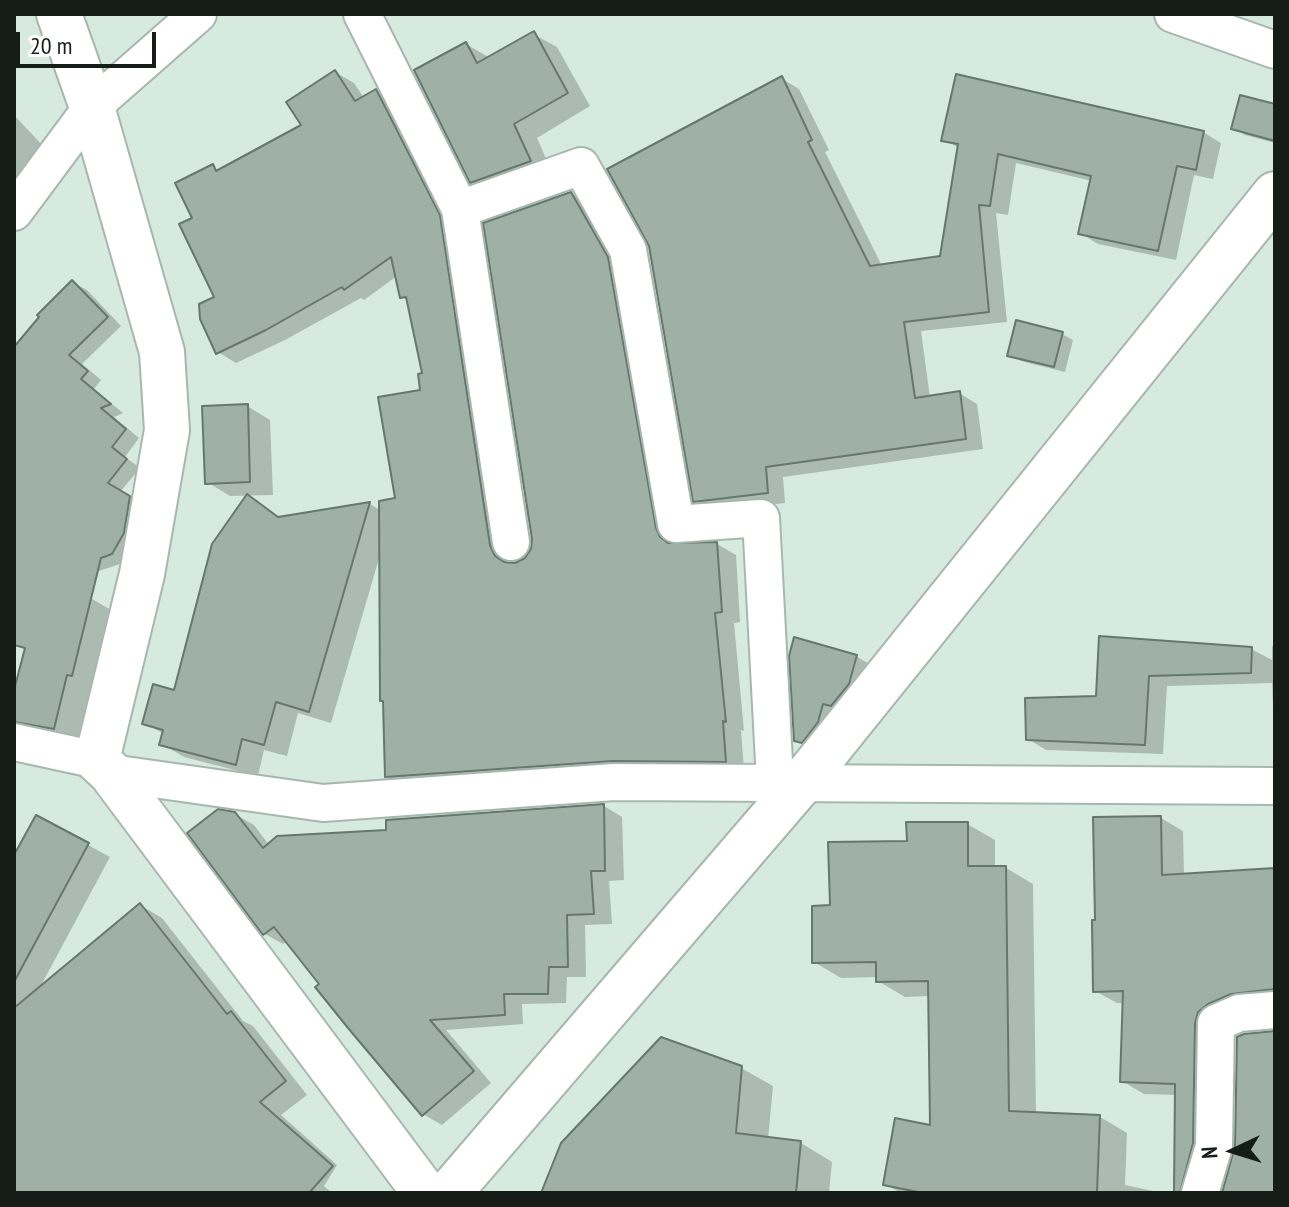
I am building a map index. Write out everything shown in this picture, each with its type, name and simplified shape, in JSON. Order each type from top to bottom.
[{"type":"street","points":[[59,14],[92,107],[162,352],[167,430],[104,766],[425,1193]]},
{"type":"street","points":[[14,212],[92,107],[198,14]]},
{"type":"street","points":[[362,14],[460,209],[511,542]]},
{"type":"street","points":[[1173,14],[1275,50]]},
{"type":"street","points":[[460,209],[581,166],[628,250],[676,524],[761,518],[789,781]]},
{"type":"street","points":[[449,1193],[1275,194]]},
{"type":"street","points":[[14,742],[104,766],[323,803],[614,782],[1275,786]]},
{"type":"street","points":[[1200,1193],[1214,1146],[1216,1023],[1239,1013],[1275,1010]]},
{"type":"building","points":[[534,31],[568,93],[514,124],[531,161],[470,183],[414,70],[466,42],[477,63]]},
{"type":"building","points":[[335,70],[355,101],[376,89],[440,215],[490,545],[495,556],[504,562],[515,563],[525,558],[531,549],[532,539],[483,223],[571,192],[608,257],[656,528],[660,537],[668,543],[717,542],[722,612],[715,613],[726,722],[723,721],[726,762],[613,761],[385,777],[383,701],[380,701],[379,501],[395,498],[378,397],[420,390],[418,374],[422,373],[406,297],[400,298],[391,257],[344,290],[342,287],[216,354],[200,319],[199,304],[214,297],[179,224],[192,218],[175,183],[213,164],[216,171],[301,125],[286,102]]},
{"type":"building","points":[[956,74],[1204,131],[1196,170],[1177,166],[1158,251],[1078,234],[1091,176],[998,154],[990,206],[979,205],[989,312],[904,322],[915,398],[960,391],[966,439],[766,467],[768,493],[693,502],[649,246],[607,169],[782,76],[812,140],[808,142],[870,266],[940,256],[958,144],[941,141]]},
{"type":"building","points":[[1240,95],[1275,104],[1275,141],[1231,129]]},
{"type":"building","points":[[72,280],[108,317],[69,355],[88,371],[81,379],[111,404],[101,408],[126,429],[112,447],[127,459],[108,483],[130,496],[124,533],[112,554],[101,558],[72,676],[67,675],[54,729],[14,722],[14,690],[25,648],[14,645],[14,347],[39,317],[37,315]]},
{"type":"building","points":[[1016,320],[1063,332],[1054,367],[1007,356]]},
{"type":"building","points":[[248,404],[250,482],[205,484],[202,406]]},
{"type":"building","points":[[247,494],[278,517],[370,502],[309,712],[276,702],[264,745],[242,739],[236,765],[159,745],[163,730],[142,724],[153,684],[174,690],[212,544]]},
{"type":"building","points":[[1099,636],[1252,647],[1251,673],[1149,676],[1145,745],[1026,740],[1025,698],[1096,696]]},
{"type":"building","points":[[794,637],[857,655],[849,684],[831,706],[823,704],[818,722],[802,743],[794,741],[789,656]]},
{"type":"building","points":[[604,804],[605,871],[591,871],[594,914],[567,915],[568,967],[549,967],[548,994],[504,994],[505,1015],[430,1020],[474,1071],[422,1116],[315,987],[319,984],[274,927],[263,935],[187,833],[218,809],[235,812],[263,848],[277,836],[386,830],[386,820]]},
{"type":"building","points":[[36,815],[89,843],[14,982],[14,855]]},
{"type":"building","points":[[1161,816],[1162,875],[1275,868],[1275,989],[1231,994],[1198,1012],[1195,1023],[1193,1143],[1180,1193],[1174,1193],[1175,1084],[1120,1082],[1123,991],[1093,992],[1093,817]]},
{"type":"building","points":[[906,822],[968,822],[968,866],[1006,866],[1009,1111],[1100,1115],[1097,1193],[923,1193],[883,1185],[895,1118],[930,1125],[928,981],[876,982],[876,962],[812,963],[812,906],[830,905],[828,842],[907,841]]},
{"type":"building","points":[[140,903],[227,1014],[231,1011],[286,1081],[260,1102],[333,1166],[309,1193],[14,1193],[14,1008]]},
{"type":"building","points":[[1275,1031],[1275,1193],[1222,1193],[1235,1146],[1237,1037]]},
{"type":"building","points":[[661,1037],[742,1066],[736,1133],[801,1141],[796,1193],[541,1193],[561,1143]]}]
